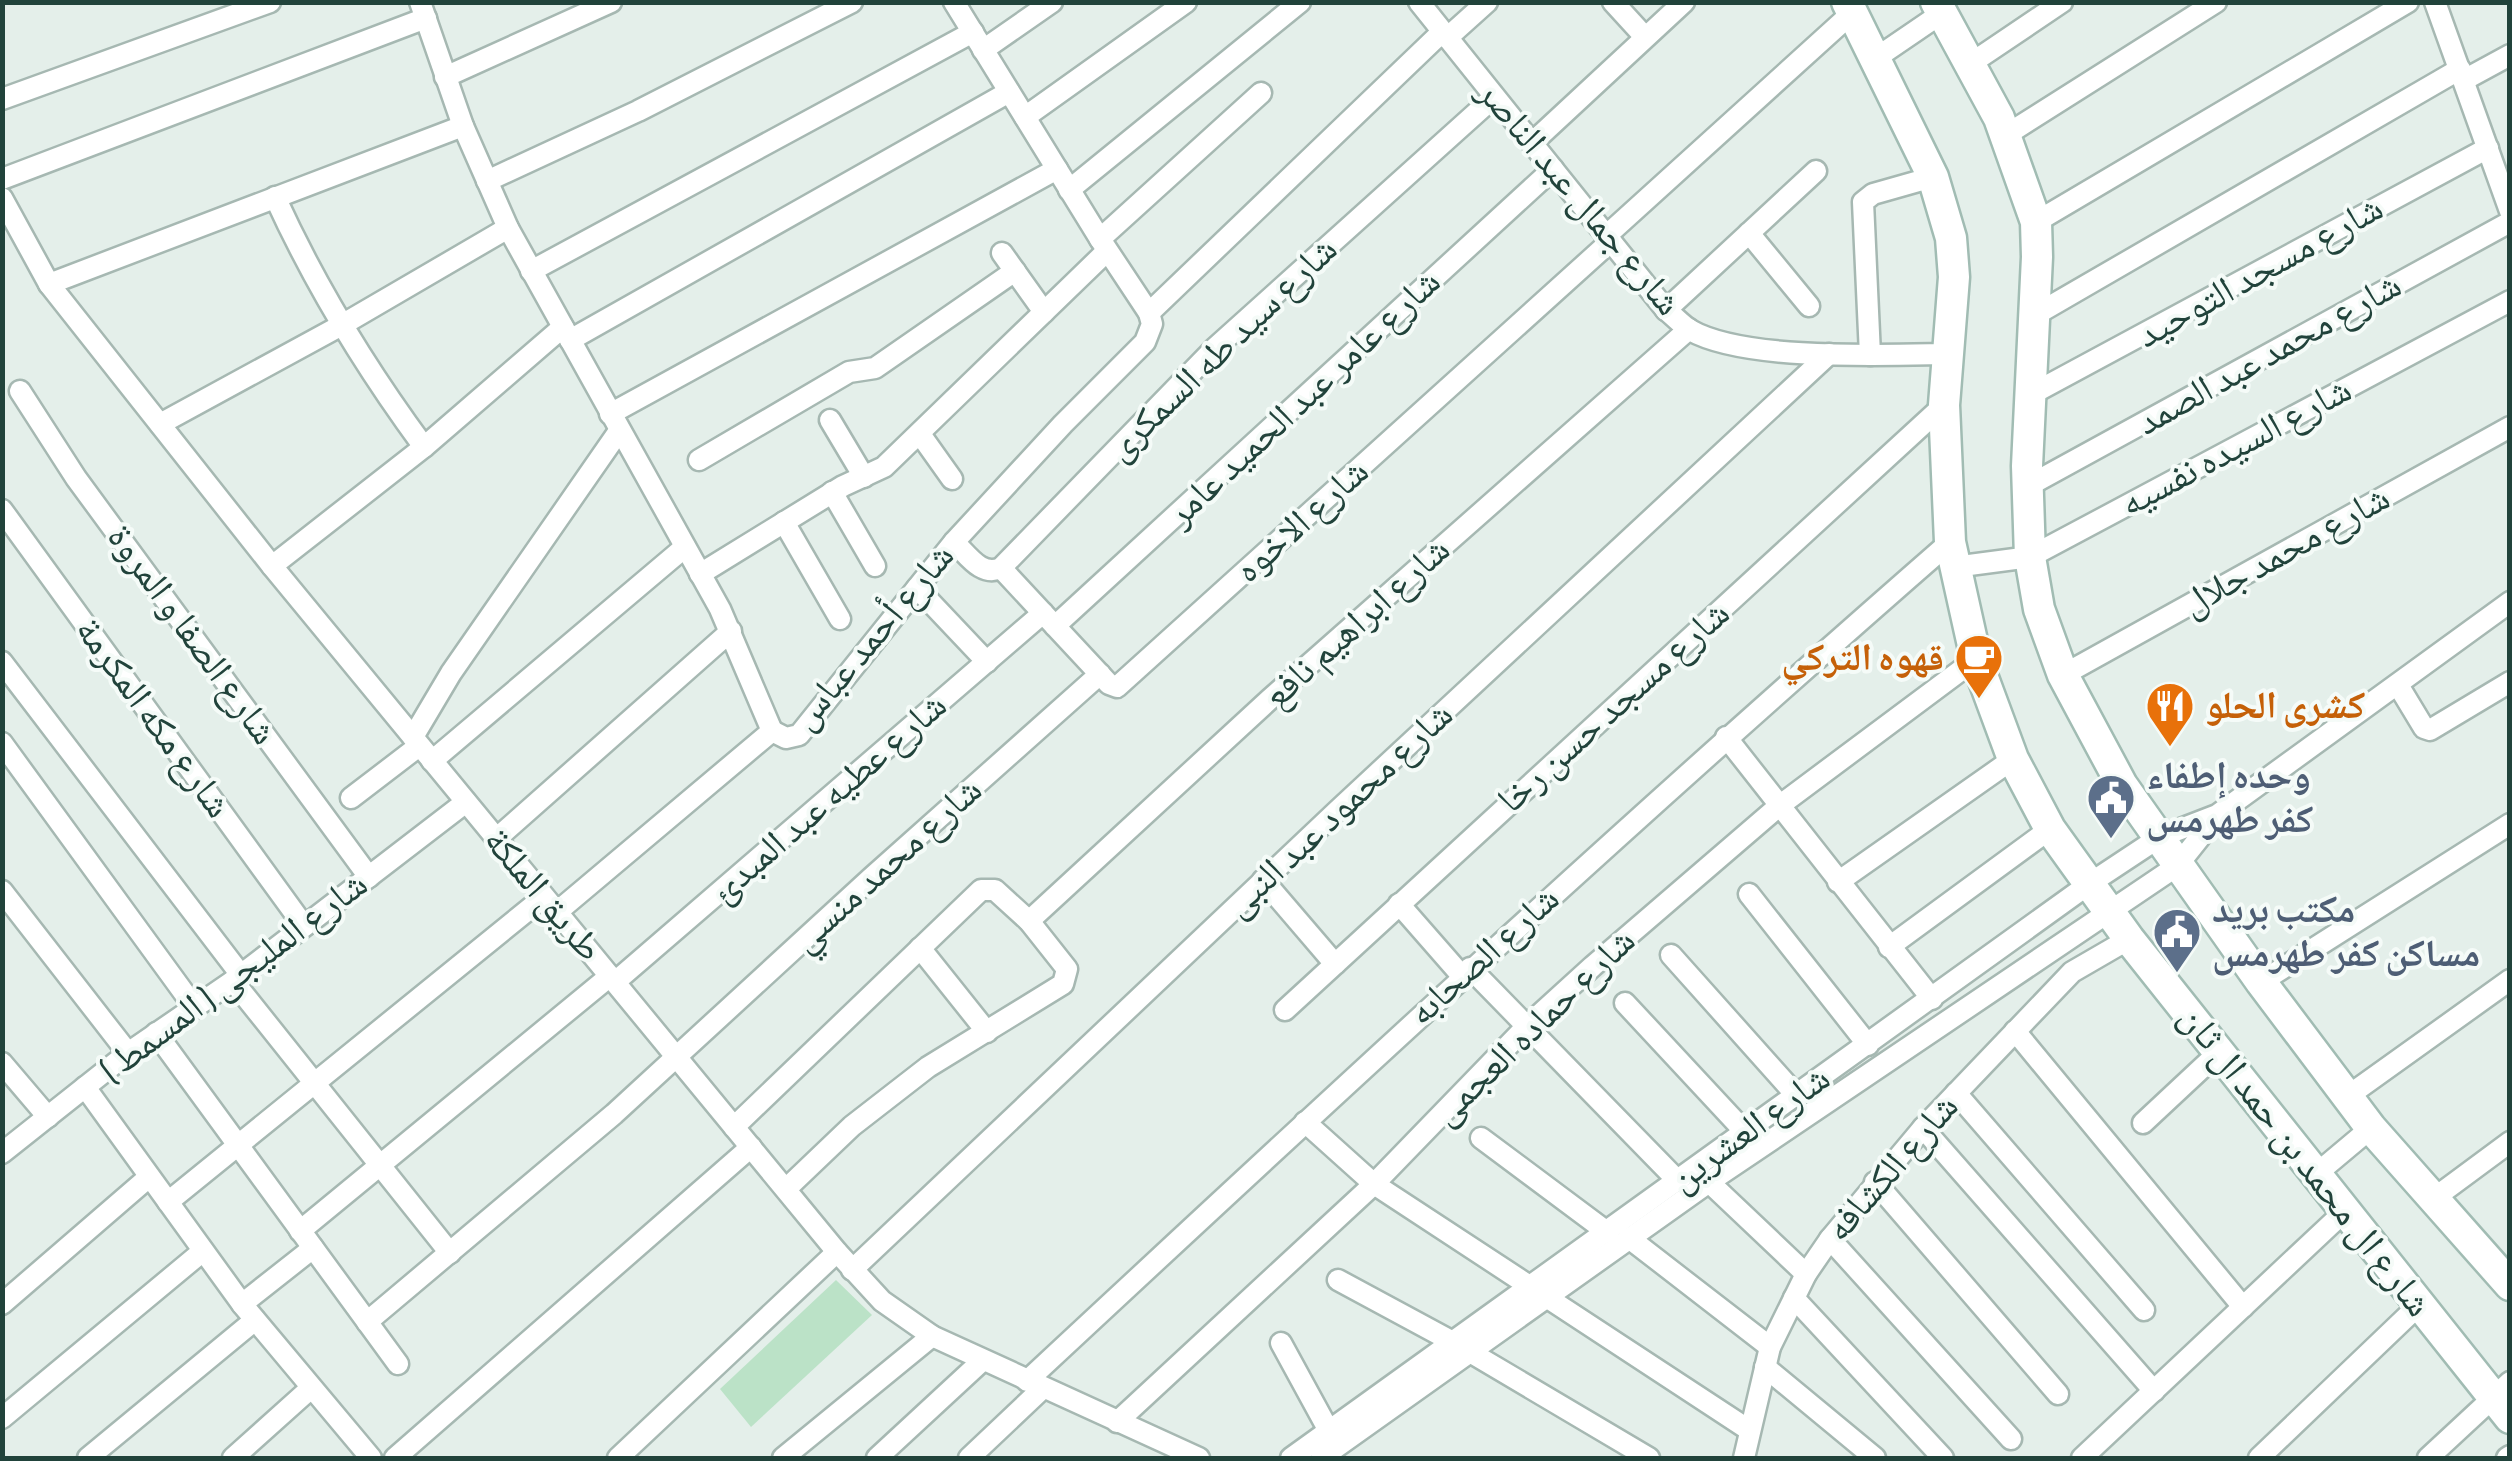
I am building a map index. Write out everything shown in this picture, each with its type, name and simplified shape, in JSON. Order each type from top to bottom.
[{"type":"street","points":[[2,99],[270,2]]},
{"type":"street","points":[[445,77],[612,2]]},
{"type":"street","points":[[487,182],[638,111],[852,2]]},
{"type":"street","points":[[954,2],[1149,313],[1445,35],[1487,2]]},
{"type":"street","points":[[531,271],[1052,2]]},
{"type":"street","points":[[1025,117],[1186,2]]},
{"type":"street","points":[[1069,190],[1300,2]]},
{"type":"street","name":"شارع جمال عبد الناصر","points":[[1419,2],[1666,310],[1689,329],[1742,346],[1830,354],[1948,354]]},
{"type":"street","points":[[1613,2],[1645,37]]},
{"type":"street","points":[[1532,144],[1684,2]]},
{"type":"street","points":[[1970,64],[2062,2]]},
{"type":"street","points":[[2006,135],[2216,2]]},
{"type":"street","points":[[2036,222],[2408,2]]},
{"type":"street","points":[[2436,2],[2507,197]]},
{"type":"street","points":[[1608,238],[1850,8]]},
{"type":"street","name":"شارع ال محمد بن حمد ال ثان","points":[[1850,8],[1933,176],[1951,238],[1954,278],[1944,405],[1952,554],[1976,660],[2013,759],[2050,830],[2130,939],[2419,1305],[2504,1399]]},
{"type":"street","points":[[1876,58],[1939,8],[2006,135],[2036,222],[2028,486],[2030,557],[2039,609],[2063,675],[2122,785],[2262,982],[2372,1128],[2510,1285]]},
{"type":"street","points":[[2,179],[423,10],[464,126],[508,228],[731,631],[772,730]]},
{"type":"street","points":[[2034,314],[2462,74],[2510,56]]},
{"type":"street","points":[[272,566],[567,334],[1010,92]]},
{"type":"street","points":[[700,574],[832,492],[877,473],[1044,312],[1103,245],[1261,92]]},
{"type":"street","name":"شارع سيد طه السمكرى","points":[[1001,568],[1214,348],[1494,97]]},
{"type":"street","points":[[49,284],[464,126]]},
{"type":"street","name":"شارع مسجد التوحيد","points":[[2030,394],[2488,148]]},
{"type":"street","points":[[421,748],[451,674],[615,422],[1057,169]]},
{"type":"street","name":"شارع عامر عبد الحميد عامر","points":[[1049,620],[1553,169]]},
{"type":"street","points":[[1666,310],[1816,172]]},
{"type":"street","points":[[1870,355],[1863,202],[1873,194],[1933,176]]},
{"type":"street","points":[[275,196],[340,326],[424,446]]},
{"type":"street","name":"طريق الملكة","points":[[5,208],[49,284],[272,566],[852,1270],[882,1301],[932,1336],[1199,1458]]},
{"type":"street","name":"شارع محمد عبد الصمد","points":[[2028,486],[2510,222]]},
{"type":"street","points":[[160,424],[508,228]]},
{"type":"street","points":[[1749,233],[1808,306]]},
{"type":"street","name":"شارع الاخوه","points":[[1100,674],[1112,687],[1120,685],[1608,238]]},
{"type":"street","points":[[1002,252],[1044,312]]},
{"type":"street","points":[[699,460],[849,372],[875,368],[1015,271]]},
{"type":"street","name":"شارع السيده نفسيه","points":[[1952,554],[2030,557],[2510,301]]},
{"type":"street","name":"شارع أحمد عباس","points":[[168,1202],[314,1082],[551,904],[772,730],[786,738],[799,735],[954,542],[1062,424],[1146,342],[1152,324],[1149,313]]},
{"type":"street","name":"شارع ابراهيم نافع","points":[[1028,921],[1270,700],[1689,329]]},
{"type":"street","name":"شارع محمود عبد النبى","points":[[852,1270],[1264,880],[1830,354]]},
{"type":"street","name":"شارع الصفا و المروة","points":[[20,391],[76,478],[369,877]]},
{"type":"street","name":"شارع مسجد حسن رخا","points":[[1285,1010],[1944,405]]},
{"type":"street","points":[[830,420],[864,477]]},
{"type":"street","name":"شارع محمد جلال","points":[[2063,675],[2510,427]]},
{"type":"street","points":[[920,434],[952,479]]},
{"type":"street","points":[[832,492],[875,566]]},
{"type":"street","name":"شارع مكه المكرمة","points":[[2,510],[304,926]]},
{"type":"street","points":[[784,522],[840,619]]},
{"type":"street","points":[[954,542],[982,570],[1001,568],[1100,674]]},
{"type":"street","points":[[351,798],[685,547]]},
{"type":"street","name":"شارع الصحابه","points":[[969,1458],[1035,1384],[1466,972],[1726,738],[1952,554]]},
{"type":"street","points":[[917,588],[986,662]]},
{"type":"street","name":"شارع العشرين","points":[[1538,1293],[1607,1232],[2089,884],[2160,837],[2217,815],[2510,602]]},
{"type":"street","name":"شارع عطيه عبد المبدئ","points":[[300,1230],[612,979],[986,662],[1049,620]]},
{"type":"street","points":[[496,839],[731,631]]},
{"type":"street","name":"شارع حماده العجمى","points":[[1118,1422],[1374,1184],[1527,1026],[1780,806],[1976,660]]},
{"type":"street","points":[[2,662],[314,1082],[450,1253]]},
{"type":"street","name":"شارع محمد منسي","points":[[367,1322],[614,1114],[1100,674]]},
{"type":"street","points":[[2398,685],[2424,728],[2430,730],[2510,682]]},
{"type":"street","points":[[1726,738],[1932,999]]},
{"type":"street","points":[[2,743],[195,1008]]},
{"type":"street","points":[[1838,882],[2013,759]]},
{"type":"street","name":"شارع المليجى ( المسمط )","points":[[2,1153],[128,1053],[237,978],[466,802]]},
{"type":"street","name":"شارع العشرين","points":[[1321,1458],[1538,1293],[1629,1238],[2177,866],[2217,815]]},
{"type":"street","points":[[2262,982],[2510,824]]},
{"type":"street","points":[[1889,948],[2050,830]]},
{"type":"street","points":[[1264,880],[1335,964]]},
{"type":"street","points":[[734,1127],[986,888],[996,890],[1028,921],[1067,970],[1063,984],[928,1067],[889,1096],[786,1189]]},
{"type":"street","points":[[2,891],[128,1053]]},
{"type":"street","points":[[1748,894],[1868,1045]]},
{"type":"street","points":[[1399,904],[1527,1026],[1678,1181]]},
{"type":"street","name":"شارع الكشافه","points":[[1748,1457],[1749,1430],[1767,1357],[1806,1274],[1830,1239],[1923,1128],[2072,972],[2130,939]]},
{"type":"street","points":[[920,948],[987,1032]]},
{"type":"street","points":[[1671,955],[1797,1096]]},
{"type":"street","points":[[2348,1096],[2510,980]]},
{"type":"street","points":[[1625,1003],[1746,1133]]},
{"type":"street","points":[[2016,1031],[2243,1307]]},
{"type":"street","points":[[156,1033],[398,1364]]},
{"type":"street","points":[[2143,1123],[2218,1053]]},
{"type":"street","points":[[2,1063],[48,1117]]},
{"type":"street","points":[[85,1087],[248,1312],[370,1458]]},
{"type":"street","points":[[1956,1094],[2144,1310]]},
{"type":"street","points":[[1305,1122],[1374,1184],[1749,1430]]},
{"type":"street","points":[[1923,1128],[2154,1391]]},
{"type":"street","points":[[2315,1176],[2372,1128]]},
{"type":"street","points":[[1481,1138],[1607,1232]]},
{"type":"street","points":[[2434,1198],[2510,1142]]},
{"type":"street","points":[[396,1458],[751,1147]]},
{"type":"street","points":[[2,1304],[149,1177]]},
{"type":"street","points":[[1709,1182],[1806,1274]]},
{"type":"street","points":[[1876,1182],[2058,1394]]},
{"type":"street","points":[[2082,1458],[2344,1212]]},
{"type":"street","points":[[1629,1238],[1767,1357],[1875,1458]]},
{"type":"street","points":[[1830,1239],[2012,1440]]},
{"type":"street","points":[[88,1458],[313,1248]]},
{"type":"street","points":[[2,1418],[202,1251]]},
{"type":"street","points":[[618,1458],[837,1252]]},
{"type":"street","points":[[1338,1280],[1649,1458]]},
{"type":"street","points":[[1794,1298],[1943,1458]]},
{"type":"street","points":[[2259,1458],[2419,1305]]},
{"type":"street","points":[[783,1458],[932,1336]]},
{"type":"street","points":[[1281,1343],[1329,1431]]},
{"type":"street","name":"شارع العشرين","points":[[1291,1458],[1461,1348]]},
{"type":"street","points":[[876,1458],[983,1360]]},
{"type":"street","points":[[233,1458],[311,1388]]},
{"type":"street","points":[[2428,1458],[2504,1399]]},
{"type":"green space","points":[[836,1280],[872,1315],[751,1427],[720,1389]]},
{"type":"place","name":"قهوه التركي","points":[[1979,700]]},
{"type":"place","name":"كشرى الحلو","points":[[2170,748]]},
{"type":"place","name":"وحده إطفاء كفر طهرمس","points":[[2111,840]]},
{"type":"place","name":"مكتب بريد مساكن كفر طهرمس","points":[[2177,974]]}]
